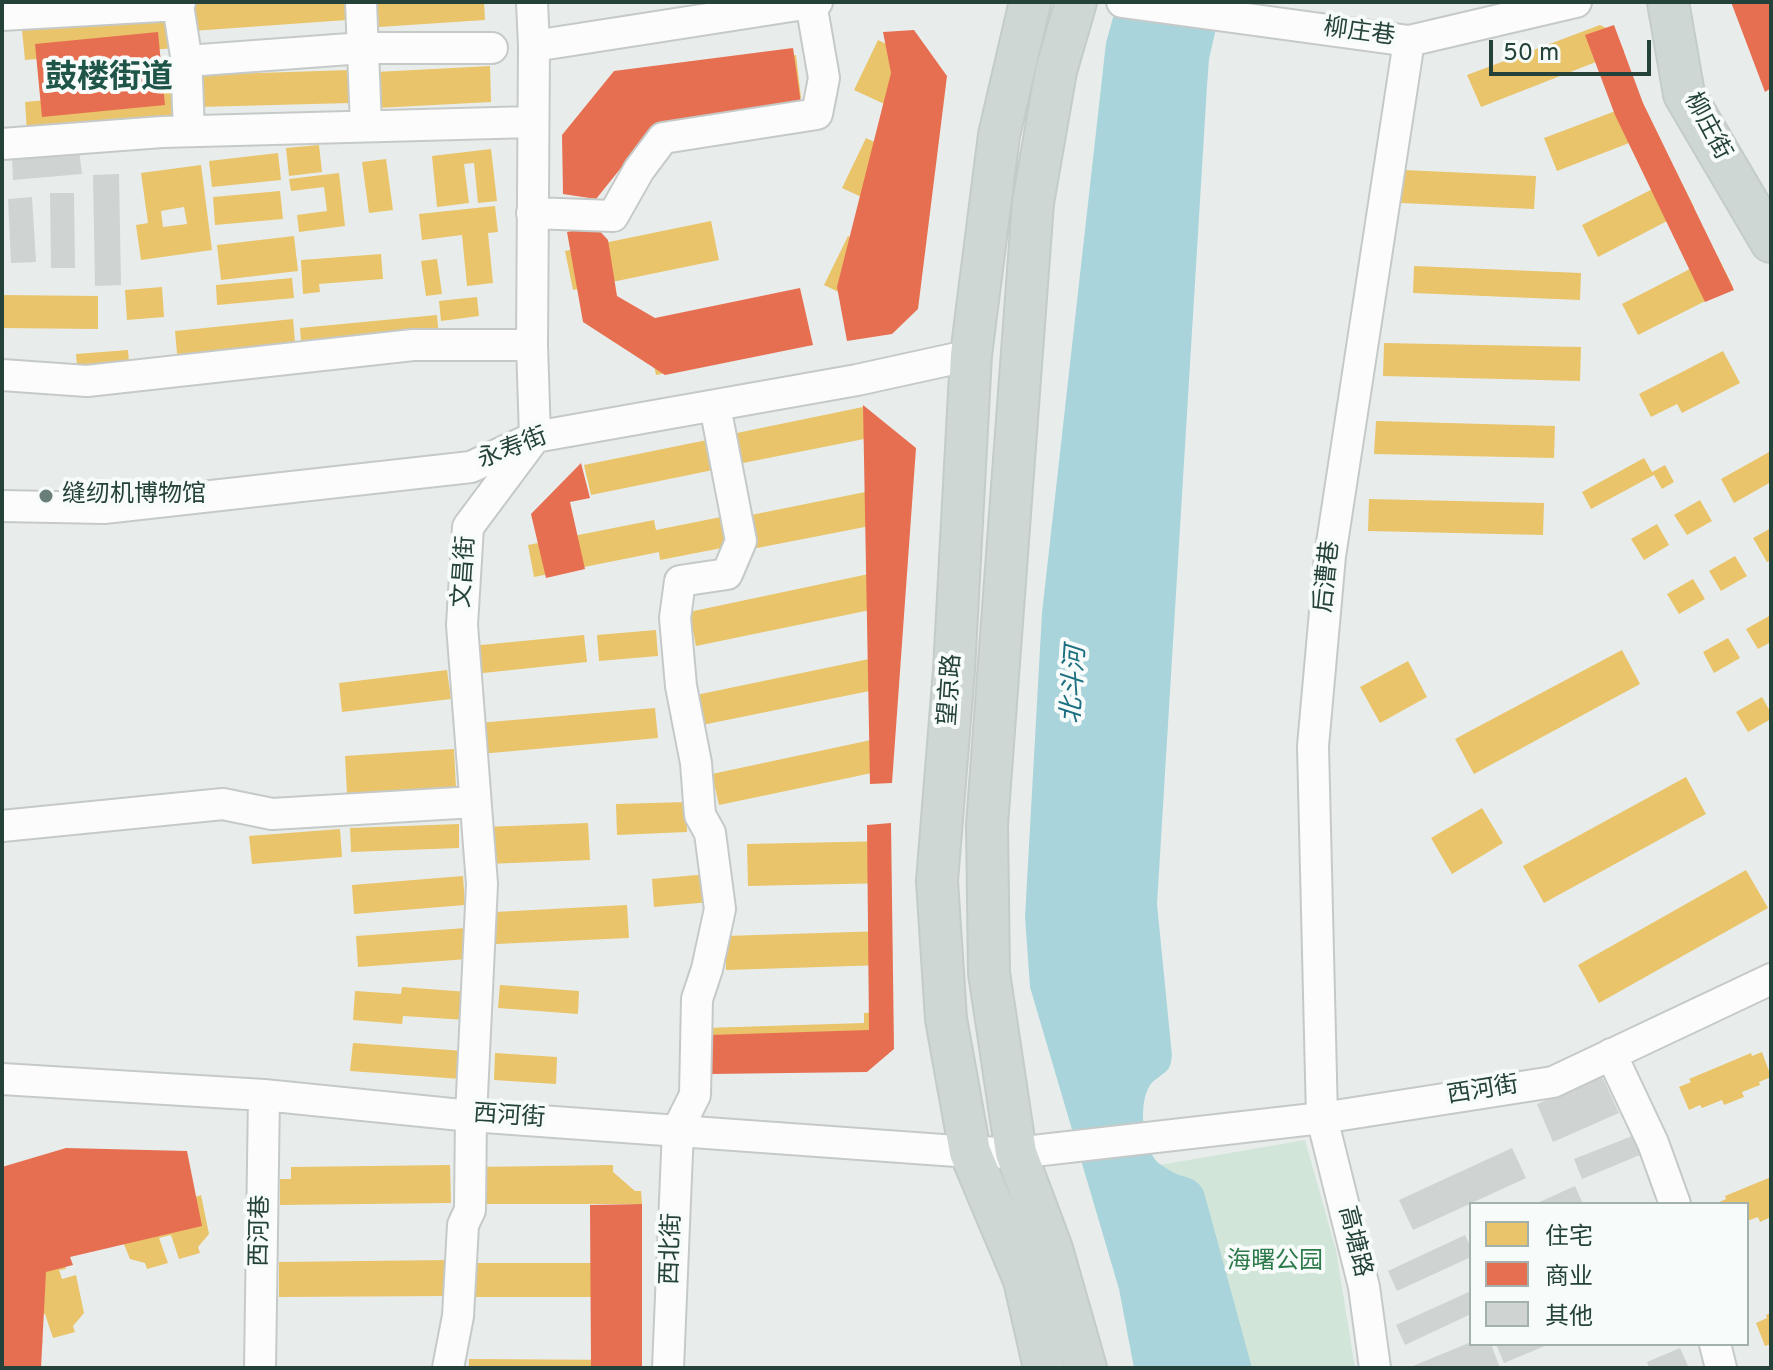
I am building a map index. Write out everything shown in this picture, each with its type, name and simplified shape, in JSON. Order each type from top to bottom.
[{"type":"main road","name":"望京路","points":[[1030,2],[999,135],[971,355],[954,670],[937,881],[946,1019],[970,1152],[1024,1280],[1044,1368]]},
{"type":"main road","name":"望京路","points":[[1076,2],[1056,71],[1033,203],[987,825],[989,973],[1016,1153],[1052,1249],[1086,1368]]},
{"type":"main road","name":"柳庄街","points":[[1668,2],[1684,94],[1771,242]]},
{"type":"street","points":[[361,2],[366,126]]},
{"type":"street","points":[[532,2],[535,437]]},
{"type":"street","points":[[534,46],[817,2]]},
{"type":"street","name":"柳庄巷","points":[[1122,2],[1409,41],[1576,2]]},
{"type":"street","points":[[532,213],[613,216],[639,170],[663,138],[817,114],[824,78],[811,3]]},
{"type":"street","points":[[2,15],[179,4],[187,61],[189,131]]},
{"type":"street","name":"后漕巷","points":[[1322,1118],[1313,746],[1330,556],[1409,41]]},
{"type":"street","points":[[187,61],[363,48],[492,48]]},
{"type":"street","points":[[2,144],[189,131],[532,122]]},
{"type":"street","points":[[2,375],[87,381],[413,345],[532,345]]},
{"type":"street","name":"永寿街","points":[[2,506],[104,508],[471,467],[535,437],[857,380],[971,355]]},
{"type":"street","points":[[678,1129],[695,1095],[697,999],[720,909],[710,833],[700,815],[696,763],[681,686],[675,618],[680,581],[727,574],[741,541],[715,406]]},
{"type":"street","name":"文昌街","points":[[448,1368],[458,1316],[463,1225],[470,1210],[471,1116],[482,884],[462,625],[468,527],[535,437]]},
{"type":"street","points":[[2,826],[223,804],[272,814],[475,802]]},
{"type":"street","name":"西河街","points":[[2,1079],[264,1095],[471,1116],[1016,1153],[1322,1118],[1553,1082],[1771,979]]},
{"type":"street","points":[[1611,1054],[1653,1143],[1674,1202]]},
{"type":"street","name":"西河巷","points":[[260,1368],[264,1095]]},
{"type":"street","name":"高塘路","points":[[1322,1118],[1364,1287],[1375,1368]]},
{"type":"street","name":"西北街","points":[[668,1368],[678,1129]]},
{"type":"street","points":[[1716,1346],[1721,1368]]},
{"type":"green space","name":"海曙公园","points":[[1305,1140],[1336,1250],[1355,1368],[1233,1368],[1148,1167]]},
{"type":"water","name":"北斗河","points":[[1222,2],[1209,59],[1207,86],[1157,904],[1172,1056],[1169,1068],[1150,1085],[1146,1093],[1143,1122],[1155,1160],[1174,1173],[1197,1182],[1204,1192],[1252,1368],[1134,1368],[1119,1289],[1030,987],[1025,917],[1042,613],[1106,43],[1115,10]]},
{"type":"building: 住宅","points":[[190,2],[346,2],[347,20],[192,31]]},
{"type":"building: 住宅","points":[[377,2],[484,2],[485,20],[379,27]]},
{"type":"building: 住宅","points":[[1731,2],[1771,4],[1771,62]]},
{"type":"building: 住宅","points":[[173,18],[175,48],[25,60],[22,30]]},
{"type":"building: 住宅","points":[[1600,25],[1616,33],[1624,51],[1481,107],[1467,75]]},
{"type":"building: 住宅","points":[[878,40],[930,65],[906,114],[854,90]]},
{"type":"building: 住宅","points":[[796,55],[801,98],[651,115],[597,176],[571,151],[627,76]]},
{"type":"building: 住宅","points":[[490,66],[491,102],[377,108],[376,72]]},
{"type":"building: 住宅","points":[[350,70],[351,103],[198,107],[197,75]]},
{"type":"building: 住宅","points":[[175,88],[178,117],[27,132],[25,102]]},
{"type":"building: 住宅","points":[[1642,101],[1655,133],[1557,171],[1544,138]]},
{"type":"building: 住宅","points":[[866,138],[918,163],[894,212],[842,188]]},
{"type":"building: 住宅","points":[[319,145],[322,172],[289,176],[286,148]]},
{"type":"building: 住宅","points":[[491,149],[497,201],[478,203],[474,163],[464,164],[469,203],[437,207],[432,156]]},
{"type":"building: 住宅","points":[[278,153],[281,180],[212,187],[209,161]]},
{"type":"building: 住宅","points":[[386,159],[393,210],[369,213],[362,162]]},
{"type":"building: 住宅","points":[[201,165],[212,250],[141,260],[136,225],[148,223],[141,173]],"holes":[[[184,207],[187,224],[163,227],[161,211]]]},
{"type":"building: 住宅","points":[[1403,170],[1536,176],[1534,209],[1401,203]]},
{"type":"building: 住宅","points":[[339,173],[345,226],[299,232],[297,215],[327,211],[324,187],[291,191],[289,179]]},
{"type":"building: 住宅","points":[[1678,176],[1694,207],[1598,257],[1582,225]]},
{"type":"building: 住宅","points":[[280,191],[283,219],[215,225],[213,197]]},
{"type":"building: 住宅","points":[[495,206],[498,232],[488,233],[493,283],[467,286],[462,235],[422,240],[419,214]]},
{"type":"building: 住宅","points":[[711,221],[719,260],[573,290],[565,251]]},
{"type":"building: 住宅","points":[[294,236],[298,271],[221,280],[217,245]]},
{"type":"building: 住宅","points":[[848,236],[900,260],[876,310],[824,285]]},
{"type":"building: 住宅","points":[[381,254],[383,279],[319,284],[320,292],[303,294],[301,260]]},
{"type":"building: 住宅","points":[[1717,255],[1733,287],[1638,335],[1622,304]]},
{"type":"building: 住宅","points":[[437,259],[442,294],[426,296],[421,261]]},
{"type":"building: 住宅","points":[[1414,266],[1581,273],[1580,300],[1413,293]]},
{"type":"building: 住宅","points":[[292,278],[294,298],[217,305],[216,285]]},
{"type":"building: 住宅","points":[[162,287],[164,317],[127,320],[125,290]]},
{"type":"building: 住宅","points":[[2,295],[98,296],[98,329],[2,328]]},
{"type":"building: 住宅","points":[[477,297],[479,316],[441,321],[439,301]]},
{"type":"building: 住宅","points":[[794,306],[802,345],[656,375],[648,336]]},
{"type":"building: 住宅","points":[[437,315],[439,338],[302,351],[300,328]]},
{"type":"building: 住宅","points":[[293,319],[296,352],[178,364],[175,331]]},
{"type":"building: 住宅","points":[[1384,343],[1581,347],[1580,381],[1383,376]]},
{"type":"building: 住宅","points":[[128,350],[130,373],[78,377],[76,354]]},
{"type":"building: 住宅","points":[[1723,351],[1740,383],[1682,413],[1677,404],[1651,417],[1639,394]]},
{"type":"building: 住宅","points":[[863,407],[869,438],[738,464],[732,434]]},
{"type":"building: 住宅","points":[[1376,421],[1555,426],[1554,458],[1374,454]]},
{"type":"building: 住宅","points":[[707,440],[713,470],[591,495],[584,465]]},
{"type":"building: 住宅","points":[[1771,451],[1771,482],[1734,503],[1721,479]]},
{"type":"building: 住宅","points":[[1644,458],[1652,472],[1665,465],[1674,482],[1662,489],[1654,475],[1591,509],[1582,492]]},
{"type":"building: 住宅","points":[[905,484],[911,518],[752,549],[746,516]]},
{"type":"building: 住宅","points":[[1369,499],[1544,503],[1543,535],[1368,531]]},
{"type":"building: 住宅","points":[[1700,500],[1712,521],[1687,535],[1674,515]]},
{"type":"building: 住宅","points":[[721,517],[727,547],[660,560],[659,552],[534,577],[528,545],[654,520],[656,530]]},
{"type":"building: 住宅","points":[[1657,524],[1669,545],[1644,560],[1631,539]]},
{"type":"building: 住宅","points":[[1771,528],[1771,560],[1767,562],[1753,538]]},
{"type":"building: 住宅","points":[[1735,556],[1747,576],[1721,591],[1709,571]]},
{"type":"building: 住宅","points":[[897,568],[904,603],[696,646],[689,612]]},
{"type":"building: 住宅","points":[[1693,579],[1705,599],[1679,614],[1667,594]]},
{"type":"building: 住宅","points":[[1771,615],[1771,642],[1758,649],[1746,629]]},
{"type":"building: 住宅","points":[[656,630],[658,656],[599,661],[597,635]]},
{"type":"building: 住宅","points":[[584,635],[587,662],[474,674],[471,646]]},
{"type":"building: 住宅","points":[[1728,638],[1740,658],[1714,673],[1703,652]]},
{"type":"building: 住宅","points":[[1622,650],[1640,684],[1474,774],[1455,739]]},
{"type":"building: 住宅","points":[[893,654],[899,685],[702,725],[696,695]]},
{"type":"building: 住宅","points":[[1408,661],[1427,697],[1380,723],[1360,687]]},
{"type":"building: 住宅","points":[[447,670],[451,699],[342,712],[339,683]]},
{"type":"building: 住宅","points":[[1762,697],[1771,719],[1748,732],[1736,712]]},
{"type":"building: 住宅","points":[[655,708],[658,738],[480,754],[478,723]]},
{"type":"building: 住宅","points":[[885,737],[891,769],[719,805],[712,774]]},
{"type":"building: 住宅","points":[[454,749],[456,788],[347,794],[345,756]]},
{"type":"building: 住宅","points":[[1686,777],[1706,814],[1544,903],[1523,866]]},
{"type":"building: 住宅","points":[[686,802],[687,832],[617,835],[616,804]]},
{"type":"building: 住宅","points":[[1482,808],[1503,843],[1452,874],[1431,838]]},
{"type":"building: 住宅","points":[[588,823],[590,860],[486,864],[484,827]]},
{"type":"building: 住宅","points":[[459,824],[459,848],[351,852],[350,828]]},
{"type":"building: 住宅","points":[[340,829],[342,857],[252,864],[249,836]]},
{"type":"building: 住宅","points":[[890,841],[891,883],[748,886],[747,844]]},
{"type":"building: 住宅","points":[[1746,870],[1768,908],[1599,1003],[1578,965]]},
{"type":"building: 住宅","points":[[708,874],[710,902],[654,907],[652,879]]},
{"type":"building: 住宅","points":[[463,876],[465,905],[354,914],[352,885]]},
{"type":"building: 住宅","points":[[627,905],[629,938],[496,944],[495,912]]},
{"type":"building: 住宅","points":[[466,928],[468,959],[358,967],[356,936]]},
{"type":"building: 住宅","points":[[885,931],[885,965],[726,970],[725,936]]},
{"type":"building: 住宅","points":[[500,985],[579,991],[578,1014],[498,1008]]},
{"type":"building: 住宅","points":[[402,987],[468,992],[466,1020],[403,1016],[402,1024],[353,1020],[355,991],[401,994]]},
{"type":"building: 住宅","points":[[887,1012],[888,1051],[706,1057],[705,1028],[864,1023],[864,1013]]},
{"type":"building: 住宅","points":[[353,1043],[464,1051],[461,1079],[350,1071]]},
{"type":"building: 住宅","points":[[1762,1052],[1771,1077],[1742,1092],[1744,1097],[1724,1105],[1722,1100],[1689,1110],[1679,1087],[1691,1082],[1689,1079],[1751,1053],[1752,1056]]},
{"type":"building: 住宅","points":[[495,1053],[557,1057],[556,1084],[494,1080]]},
{"type":"building: 住宅","points":[[181,1159],[191,1190],[185,1191],[187,1200],[201,1195],[209,1234],[198,1247],[200,1253],[179,1259],[171,1235],[159,1238],[168,1263],[147,1269],[145,1263],[130,1259],[114,1220],[129,1215],[126,1208],[120,1210],[110,1178]]},
{"type":"building: 住宅","points":[[450,1165],[451,1203],[280,1205],[280,1179],[291,1179],[291,1167]]},
{"type":"building: 住宅","points":[[613,1165],[613,1172],[635,1191],[641,1191],[642,1204],[477,1204],[475,1167]]},
{"type":"building: 住宅","points":[[1771,1177],[1771,1217],[1760,1222],[1758,1217],[1749,1220],[1749,1202],[1719,1202],[1726,1199],[1725,1196]]},
{"type":"building: 住宅","points":[[56,1238],[66,1269],[59,1270],[62,1279],[76,1275],[84,1313],[73,1326],[75,1332],[53,1338],[45,1314],[34,1317],[43,1342],[22,1348],[20,1342],[4,1338],[2,1333],[2,1253]]},
{"type":"building: 住宅","points":[[447,1260],[447,1296],[279,1297],[279,1262]]},
{"type":"building: 住宅","points":[[471,1263],[632,1263],[632,1297],[471,1297]]},
{"type":"building: 住宅","points":[[1771,1313],[1771,1344],[1765,1346],[1756,1323]]},
{"type":"building: 住宅","points":[[469,1359],[632,1360],[632,1368],[469,1368]]},
{"type":"building: 商业","points":[[1731,2],[1769,2],[1771,6],[1771,88],[1765,92]]},
{"type":"building: 商业","points":[[1614,25],[1643,103],[1734,290],[1705,302],[1615,115],[1585,35]]},
{"type":"building: 商业","points":[[914,30],[947,76],[918,309],[892,334],[847,341],[837,287],[891,73],[883,32]]},
{"type":"building: 商业","points":[[158,32],[165,105],[42,117],[35,44]]},
{"type":"building: 商业","points":[[793,48],[802,110],[654,127],[596,199],[563,194],[562,135],[614,71]]},
{"type":"building: 商业","points":[[595,226],[608,240],[617,296],[655,318],[800,288],[813,345],[665,375],[583,322],[567,232]]},
{"type":"building: 商业","points":[[863,405],[916,448],[892,783],[870,784]]},
{"type":"building: 商业","points":[[581,463],[590,498],[570,502],[585,569],[546,578],[531,514]]},
{"type":"building: 商业","points":[[891,823],[894,1049],[867,1072],[710,1074],[709,1035],[869,1030],[867,825]]},
{"type":"building: 商业","points":[[66,1148],[187,1151],[202,1226],[70,1257],[73,1265],[46,1272],[41,1368],[2,1368],[2,1167]]},
{"type":"building: 商业","points":[[642,1204],[642,1368],[591,1368],[590,1205]]},
{"type":"building: 其他","points":[[79,150],[82,174],[13,180],[12,156]]},
{"type":"building: 其他","points":[[119,174],[121,285],[95,286],[93,175]]},
{"type":"building: 其他","points":[[50,193],[74,193],[75,268],[51,268]]},
{"type":"building: 其他","points":[[32,197],[36,262],[11,263],[8,199]]},
{"type":"building: 其他","points":[[1602,1076],[1619,1113],[1553,1142],[1537,1104]]},
{"type":"building: 其他","points":[[1632,1136],[1640,1155],[1582,1179],[1574,1159]]},
{"type":"building: 其他","points":[[1512,1148],[1526,1178],[1413,1230],[1399,1200]]},
{"type":"building: 其他","points":[[1575,1186],[1582,1202],[1539,1202]]},
{"type":"building: 其他","points":[[1465,1235],[1469,1244],[1469,1258],[1397,1291],[1388,1271]]},
{"type":"building: 其他","points":[[1469,1292],[1469,1315],[1405,1345],[1396,1325]]},
{"type":"building: 其他","points":[[1469,1343],[1469,1346],[1492,1346],[1500,1368],[1408,1368]]},
{"type":"building: 其他","points":[[1497,1346],[1545,1346],[1504,1363]]},
{"type":"building: 其他","points":[[1680,1348],[1689,1368],[1649,1368],[1647,1362]]},
{"type":"place","name":"缝纫机博物馆","points":[[46,496]]},
{"type":"district","name":"鼓楼街道","points":[[109,81]]}]
